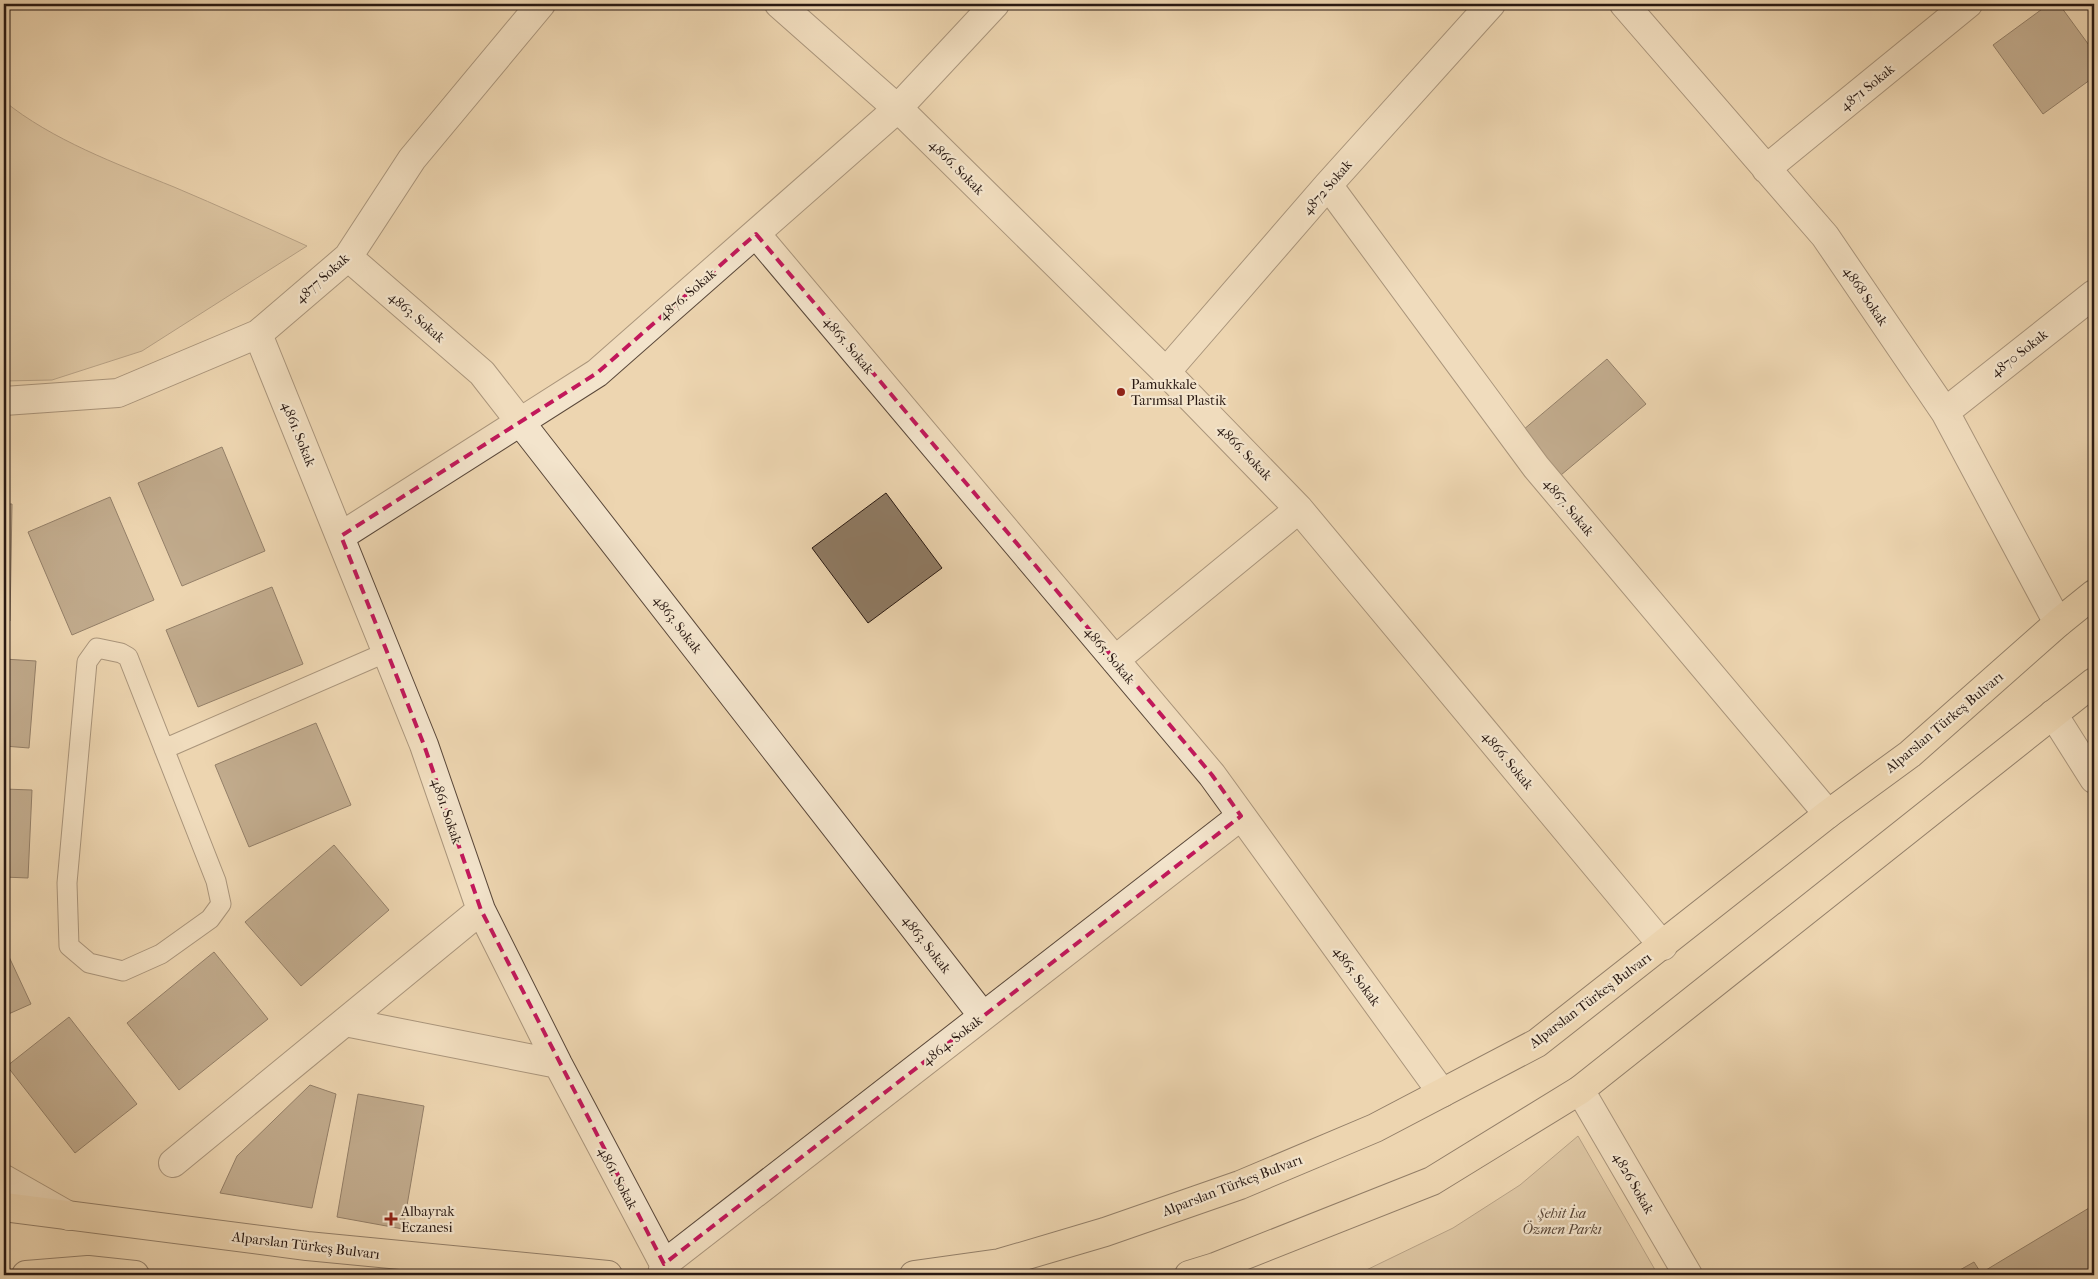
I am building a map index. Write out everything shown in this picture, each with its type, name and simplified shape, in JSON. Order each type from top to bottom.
[{"type":"main road","name":"Alparslan Türkeş Bulvarı","points":[[914,1275],[1000,1263],[1105,1232],[1240,1185],[1375,1128],[1537,1043],[1828,814],[1910,754],[2094,594]]},
{"type":"main road","points":[[1189,1275],[1218,1271],[1432,1181],[1580,1090],[2094,682]]},
{"type":"main road","name":"Alparslan Türkeş Bulvarı","points":[[4,1207],[307,1246],[608,1275]]},
{"type":"main road","points":[[26,1275],[88,1270],[135,1275]]},
{"type":"street","name":"4877 Sokak","points":[[4,402],[118,393],[258,334],[348,257],[412,160],[541,4]]},
{"type":"street","name":"4866. Sokak","points":[[779,4],[897,109],[1166,372],[1300,509],[1662,946]]},
{"type":"street","name":"4876. Sokak","points":[[341,536],[597,373],[897,109],[995,4]]},
{"type":"street","name":"4872 Sokak","points":[[1166,372],[1328,185],[1491,4]]},
{"type":"street","name":"4868 Sokak","points":[[1624,4],[1825,236],[1945,412],[2058,624]]},
{"type":"street","name":"4871 Sokak","points":[[1766,169],[1968,4]]},
{"type":"street","name":"4867. Sokak","points":[[1328,185],[1536,467],[1828,814]]},
{"type":"street","name":"4865. Sokak","points":[[756,234],[1212,775],[1442,1093]]},
{"type":"street","name":"4863. Sokak","points":[[348,257],[482,373],[983,1016]]},
{"type":"street","name":"4870 Sokak","points":[[1945,412],[2094,294]]},
{"type":"street","name":"4861. Sokak","points":[[258,334],[424,745],[481,910],[663,1270]]},
{"type":"street","points":[[1115,660],[1300,509]]},
{"type":"street","points":[[2053,714],[2094,778]]},
{"type":"street","name":"4864. Sokak","points":[[663,1270],[983,1016],[1241,816]]},
{"type":"street","points":[[173,1163],[481,910]]},
{"type":"street","points":[[345,1022],[558,1064]]},
{"type":"street","name":"4826 Sokak","points":[[1580,1090],[1688,1275]]},
{"type":"street","points":[[4,1179],[70,1216]]},
{"type":"lane","points":[[97,648],[121,653],[128,658],[164,749],[216,881],[221,904],[210,919],[161,954],[123,971],[89,963],[69,946],[67,883],[87,662],[97,648]]},
{"type":"lane","points":[[164,749],[387,652]]},
{"type":"highlighted area","points":[[756,234],[1212,775],[1241,816],[664,1264],[481,910],[424,745],[341,536],[597,373]]},
{"type":"green space","points":[[4,101],[43,128],[86,150],[208,201],[307,246],[142,351],[52,380],[4,381]]},
{"type":"green space","name":"Şehit İsa Özmen Parkı","points":[[1578,1136],[1658,1275],[1356,1275],[1453,1228],[1520,1185]]},
{"type":"building","points":[[2049,4],[2059,4],[2094,52],[2094,77],[2043,114],[1993,45]]},
{"type":"building","points":[[1607,359],[1646,404],[1561,475],[1523,430]]},
{"type":"building","points":[[222,447],[265,551],[182,586],[138,483]]},
{"type":"building","points":[[886,493],[942,568],[868,623],[812,548]]},
{"type":"building","points":[[110,497],[154,600],[72,635],[28,532]]},
{"type":"building","points":[[4,504],[12,504],[10,621],[4,620]]},
{"type":"building","points":[[272,587],[303,664],[198,707],[166,630]]},
{"type":"building","points":[[4,659],[36,661],[29,748],[4,746]]},
{"type":"building","points":[[316,723],[351,805],[249,847],[215,765]]},
{"type":"building","points":[[4,789],[32,790],[28,878],[4,877]]},
{"type":"building","points":[[334,845],[389,910],[301,986],[245,922]]},
{"type":"building","points":[[4,946],[31,1004],[4,1016]]},
{"type":"building","points":[[214,952],[268,1019],[179,1090],[127,1023]]},
{"type":"building","points":[[69,1017],[137,1104],[75,1153],[7,1066]]},
{"type":"building","points":[[310,1085],[336,1094],[312,1208],[220,1193],[237,1156]]},
{"type":"building","points":[[358,1094],[424,1106],[403,1229],[337,1217]]},
{"type":"building","points":[[2094,1205],[2094,1275],[1951,1275],[1974,1262],[1981,1273]]},
{"type":"place","name":"Pamukkale Tarımsal Plastik","points":[[1121,392]]},
{"type":"place","name":"Albayrak Eczanesi","points":[[391,1219]]}]
